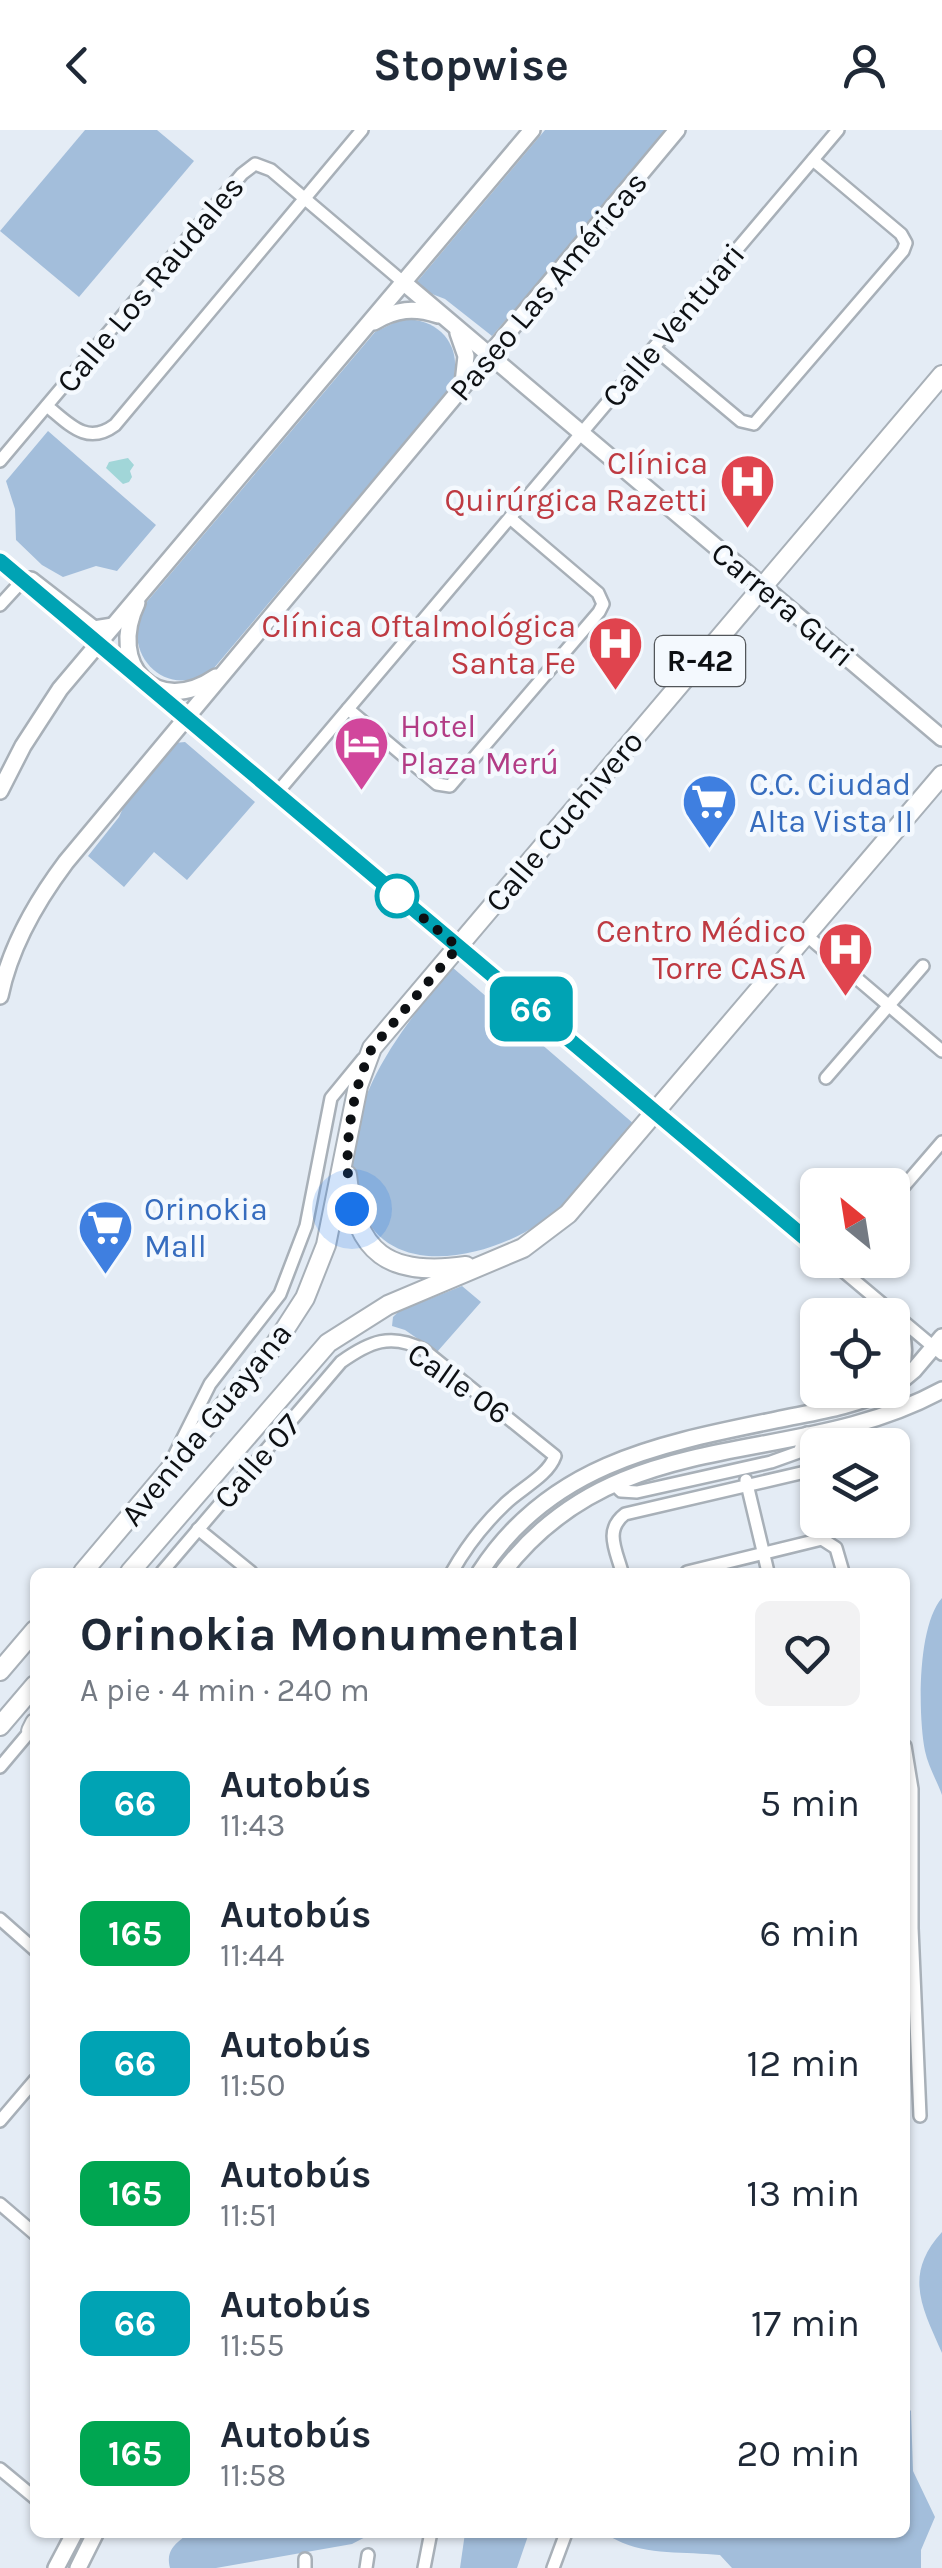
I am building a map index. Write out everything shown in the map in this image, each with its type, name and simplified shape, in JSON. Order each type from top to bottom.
[{"type":"main road","points":[[0,791],[42,714],[98,643],[532,130]]},
{"type":"main road","name":"Paseo Las Américas","points":[[0,996],[16,945],[48,886],[90,830],[677,130]]},
{"type":"main road","name":"Carrera Guri","points":[[403,282],[942,738]]},
{"type":"main road","points":[[362,332],[387,314],[410,309],[450,322],[466,356],[464,381],[454,400]]},
{"type":"main road","name":"Calle Cuchivero","points":[[458,947],[942,375]]},
{"type":"main road","points":[[23,580],[31,580],[94,629],[113,626]]},
{"type":"main road","points":[[145,588],[134,610],[127,642],[129,656],[142,682],[168,690],[196,688],[234,662]]},
{"type":"main road","name":"Avenida Guayana","points":[[133,1568],[328,1343],[388,1305],[524,1248],[568,1214],[942,775]]},
{"type":"main road","name":"Avenida Guayana","points":[[86,1568],[274,1346],[296,1314],[326,1245],[358,1086],[372,1048],[458,947]]},
{"type":"main road","points":[[348,1139],[352,1209],[363,1236],[379,1254],[403,1267],[417,1269],[492,1262]]},
{"type":"main road","points":[[910,1373],[939,1346]]},
{"type":"main road","points":[[827,1428],[890,1412],[942,1390]]},
{"type":"main road","points":[[483,1568],[539,1505],[608,1464],[685,1440],[832,1408]]},
{"type":"main road","points":[[507,1568],[552,1520],[614,1483],[690,1459],[800,1435]]},
{"type":"main road","points":[[0,1671],[30,1636]]},
{"type":"main road","points":[[0,1726],[30,1691]]},
{"type":"main road","points":[[56,2568],[72,2538]]},
{"type":"main road","points":[[78,2568],[93,2538]]},
{"type":"street","name":"Calle Los Raudales","points":[[47,406],[84,434],[98,435],[115,425],[362,130]]},
{"type":"street","name":"Calle Ventuari","points":[[276,794],[838,130]]},
{"type":"street","points":[[654,348],[748,425],[760,420],[830,338],[906,243],[901,234],[813,160]]},
{"type":"street","name":"Calle Los Raudales","points":[[0,460],[248,168],[254,164],[266,167],[304,198]]},
{"type":"street","name":"Carrera Guri","points":[[304,198],[403,282]]},
{"type":"street","points":[[348,709],[437,784],[450,786],[599,612],[603,604],[598,593],[510,518]]},
{"type":"street","points":[[0,561],[800,1234]]},
{"type":"street","points":[[0,605],[23,580]]},
{"type":"street","points":[[806,935],[942,1051]]},
{"type":"street","points":[[826,1078],[923,966]]},
{"type":"street","points":[[166,1475],[210,1384],[256,1328],[284,1284],[306,1226],[331,1098],[372,1048]]},
{"type":"street","points":[[910,1179],[942,1142]]},
{"type":"street","points":[[853,1278],[875,1298]]},
{"type":"street","points":[[910,1326],[939,1346]]},
{"type":"street","name":"Calle 06","points":[[354,1353],[384,1339],[414,1344],[556,1456],[547,1470],[486,1524],[455,1568]]},
{"type":"street","name":"Calle 07","points":[[165,1568],[341,1362],[354,1353]]},
{"type":"street","points":[[614,1483],[624,1492],[637,1492],[743,1468],[800,1450]]},
{"type":"street","points":[[743,1468],[767,1568]]},
{"type":"street","points":[[621,1568],[612,1528],[621,1517],[800,1473]]},
{"type":"street","points":[[198,1529],[245,1568]]},
{"type":"street","points":[[707,1568],[822,1539],[836,1548],[843,1568]]},
{"type":"street","points":[[0,1766],[30,1731]]},
{"type":"street","points":[[910,1798],[910,1910]]},
{"type":"street","points":[[0,1920],[30,1946]]},
{"type":"street","points":[[910,1953],[920,2116]]},
{"type":"street","points":[[0,2121],[30,2086]]},
{"type":"street","points":[[0,2204],[30,2230]]},
{"type":"street","points":[[0,2468],[30,2494]]},
{"type":"street","points":[[424,2568],[429,2538]]},
{"type":"street","points":[[554,2568],[564,2538]]},
{"type":"shaded area","points":[[85,130],[157,130],[194,161],[79,297],[0,231]]},
{"type":"shaded area","points":[[545,130],[668,130],[492,336],[445,299],[419,289],[416,283]]},
{"type":"shaded area","points":[[402,319],[428,324],[447,338],[455,360],[451,387],[214,668],[197,678],[165,677],[142,656],[138,622],[145,604],[375,332]]},
{"type":"shaded area","points":[[48,431],[156,525],[117,571],[96,566],[63,577],[42,565],[16,540],[15,509],[6,481]]},
{"type":"shaded area","points":[[128,458],[134,465],[132,477],[123,484],[106,468],[109,462]]},
{"type":"shaded area","points":[[185,742],[255,802],[187,880],[154,852],[124,887],[88,856],[119,817],[129,795],[174,743]]},
{"type":"shaded area","points":[[452,967],[634,1124],[578,1189],[540,1223],[495,1246],[469,1253],[418,1255],[395,1247],[376,1232],[355,1192],[350,1159],[363,1104],[386,1056]]},
{"type":"shaded area","points":[[462,1286],[481,1302],[437,1352],[405,1330],[392,1326],[399,1311]]},
{"type":"shaded area","points":[[942,1598],[942,1795],[925,1751],[921,1694],[928,1629]]},
{"type":"shaded area","points":[[942,2232],[942,2353],[923,2306],[920,2277],[930,2248]]},
{"type":"shaded area","points":[[911,2411],[913,2471],[935,2517],[921,2550],[921,2568],[732,2568],[720,2555],[660,2552],[613,2538],[910,2538]]},
{"type":"shaded area","points":[[182,2538],[363,2538],[352,2544],[216,2568],[170,2568],[176,2543]]},
{"type":"shaded area","points":[[464,2538],[527,2538],[517,2568],[460,2568]]},
{"type":"bus line","name":"66","points":[[0,561],[800,1234]]},
{"type":"place","name":"Clínica Quirúrgica Razetti","points":[[747,530]]},
{"type":"place","name":"Clínica Oftalmológica Santa Fe","points":[[615,693]]},
{"type":"place","name":"Hotel Plaza Merú","points":[[361,793]]},
{"type":"place","name":"C.C. Ciudad Alta Vista II","points":[[710,851]]},
{"type":"place","name":"Centro Médico Torre CASA","points":[[845,998]]},
{"type":"place","name":"Orinokia Mall","points":[[105,1276]]},
{"type":"route","points":[[352,1209],[348,1139],[364,1066],[372,1048],[458,947],[397,896]]}]
